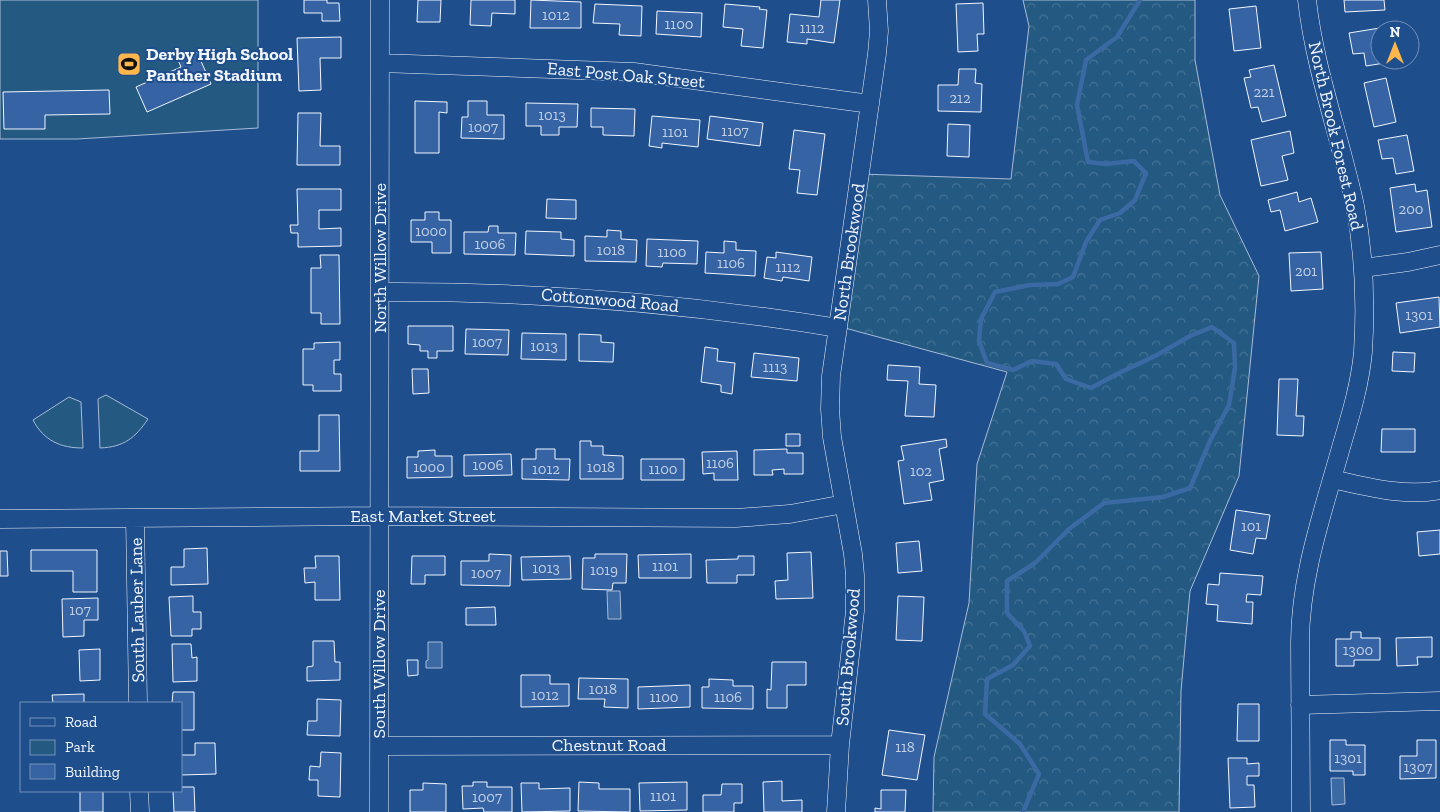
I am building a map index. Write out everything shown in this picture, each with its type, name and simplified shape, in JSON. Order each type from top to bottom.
[{"type":"street","name":"North Willow Drive","points":[[379,516],[380,0]]},
{"type":"street","name":"North Brookwood","points":[[844,504],[832,438],[830,409],[831,376],[879,31],[877,0]]},
{"type":"street","name":"North Brook Forest Road","points":[[1301,812],[1301,616],[1314,545],[1356,397],[1363,353],[1364,312],[1360,236],[1354,205],[1318,65],[1307,0]]},
{"type":"street","name":"East Post Oak Street","points":[[380,63],[634,72],[870,104]]},
{"type":"street","points":[[1363,268],[1408,262],[1440,255]]},
{"type":"street","name":"Cottonwood Road","points":[[380,292],[495,292],[610,299],[725,310],[838,328]]},
{"type":"street","points":[[1332,479],[1384,491],[1404,493],[1440,490]]},
{"type":"street","name":"East Market Street","points":[[0,519],[379,516],[736,518],[790,514],[844,504]]},
{"type":"street","name":"South Brookwood","points":[[836,812],[840,745],[855,611],[853,554],[844,504]]},
{"type":"street","name":"South Willow Drive","points":[[379,516],[379,812]]},
{"type":"street","name":"South Lauber Lane","points":[[135,518],[138,702]]},
{"type":"street","points":[[1300,706],[1440,701]]},
{"type":"street","name":"Chestnut Road","points":[[379,746],[840,745]]},
{"type":"street","points":[[140,792],[140,812]]},
{"type":"green space","name":"Derby High School Panther Stadium","points":[[0,0],[258,0],[258,128],[77,139],[0,139]]},
{"type":"green space","points":[[1023,0],[1195,0],[1195,60],[1220,195],[1259,276],[1239,476],[1190,591],[1181,691],[1179,812],[933,812],[934,757],[969,603],[977,464],[1007,372],[845,328],[860,174],[1011,179],[1029,26]]},
{"type":"green space","points":[[106,395],[148,419],[128,440],[116,446],[100,448],[98,399]]},
{"type":"green space","points":[[69,397],[81,402],[83,448],[67,447],[54,442],[42,433],[33,420]]},
{"type":"shaded area","points":[[607,591],[620,591],[621,619],[608,619]]},
{"type":"shaded area","points":[[428,642],[442,642],[442,668],[426,668]]},
{"type":"shaded area","points":[[1331,778],[1344,778],[1345,804],[1332,805]]},
{"type":"building","points":[[304,0],[327,0],[327,3],[339,3],[340,21],[322,21],[322,13],[304,13]]},
{"type":"building","points":[[418,0],[441,0],[440,22],[417,22]]},
{"type":"building","points":[[471,0],[515,0],[515,14],[492,13],[491,26],[470,25]]},
{"type":"building","points":[[531,0],[581,2],[581,28],[530,28]]},
{"type":"building","points":[[821,0],[840,0],[834,43],[807,39],[807,44],[787,42],[790,14],[819,17]]},
{"type":"building","points":[[1344,0],[1384,0],[1385,10],[1345,12]]},
{"type":"building","points":[[983,3],[984,34],[977,34],[978,51],[958,52],[956,4]]},
{"type":"building","points":[[595,4],[642,6],[641,36],[619,35],[620,24],[593,23]]},
{"type":"building","points":[[725,4],[760,7],[759,9],[767,10],[763,48],[741,46],[743,29],[723,27]]},
{"type":"building","points":[[1256,6],[1261,48],[1234,51],[1229,9]]},
{"type":"building","points":[[657,11],[702,13],[701,37],[656,34]]},
{"type":"building","points":[[1370,30],[1370,65],[1366,66],[1364,53],[1353,54],[1349,33]]},
{"type":"building","points":[[341,37],[341,58],[320,58],[321,90],[299,91],[297,38]]},
{"type":"building","points":[[197,52],[211,84],[147,112],[136,87],[181,67],[178,60]]},
{"type":"building","points":[[1274,65],[1286,116],[1262,122],[1258,107],[1251,108],[1244,78],[1251,77],[1249,70]]},
{"type":"building","points":[[959,69],[976,69],[975,83],[982,84],[981,112],[938,111],[938,85],[958,85]]},
{"type":"building","points":[[1386,78],[1396,122],[1374,127],[1364,83]]},
{"type":"building","points":[[109,90],[110,114],[45,115],[45,129],[4,129],[3,92]]},
{"type":"building","points":[[415,101],[447,102],[447,113],[439,112],[439,153],[415,153]]},
{"type":"building","points":[[468,101],[487,101],[487,115],[504,115],[504,139],[461,138],[462,117],[468,117]]},
{"type":"building","points":[[526,103],[578,104],[577,127],[559,127],[559,135],[541,135],[541,126],[526,126]]},
{"type":"building","points":[[591,108],[635,109],[634,136],[603,135],[603,127],[591,127]]},
{"type":"building","points":[[298,113],[321,113],[320,146],[340,146],[340,165],[297,165]]},
{"type":"building","points":[[652,116],[700,120],[698,147],[662,143],[662,148],[649,146]]},
{"type":"building","points":[[710,116],[763,123],[760,146],[707,139]]},
{"type":"building","points":[[948,124],[970,125],[969,157],[947,156]]},
{"type":"building","points":[[794,130],[825,134],[817,195],[797,193],[800,170],[789,169]]},
{"type":"building","points":[[1290,131],[1294,153],[1282,156],[1288,180],[1261,186],[1251,140]]},
{"type":"building","points":[[1407,135],[1414,171],[1396,174],[1393,158],[1382,159],[1378,140]]},
{"type":"building","points":[[1415,184],[1416,192],[1427,190],[1432,227],[1396,232],[1390,188]]},
{"type":"building","points":[[297,189],[341,189],[341,210],[319,210],[319,229],[341,228],[341,246],[298,247],[298,233],[291,233],[290,225],[298,225]]},
{"type":"building","points":[[1297,192],[1299,202],[1311,198],[1318,222],[1285,231],[1280,210],[1271,212],[1268,200]]},
{"type":"building","points":[[547,199],[576,200],[576,219],[546,218]]},
{"type":"building","points":[[425,212],[439,212],[439,220],[451,220],[451,253],[432,253],[432,242],[411,242],[411,220],[425,220]]},
{"type":"building","points":[[489,226],[498,226],[498,233],[516,233],[515,255],[464,254],[464,232],[488,232]]},
{"type":"building","points":[[607,230],[621,231],[621,239],[637,240],[636,262],[585,261],[585,236],[607,237]]},
{"type":"building","points":[[526,231],[561,232],[561,239],[574,240],[574,256],[525,254]]},
{"type":"building","points":[[647,239],[698,241],[697,264],[663,263],[662,267],[646,266]]},
{"type":"building","points":[[724,241],[736,242],[736,250],[756,251],[755,276],[705,273],[706,252],[724,253]]},
{"type":"building","points":[[776,252],[812,257],[809,281],[783,277],[782,281],[764,278],[767,257],[776,258]]},
{"type":"building","points":[[1321,252],[1323,289],[1291,291],[1289,253]]},
{"type":"building","points":[[320,255],[339,255],[340,324],[321,324],[321,313],[311,313],[311,268],[321,268]]},
{"type":"building","points":[[1439,297],[1440,327],[1400,333],[1396,303]]},
{"type":"building","points":[[408,326],[453,326],[453,351],[437,351],[437,358],[428,358],[428,351],[420,351],[420,345],[408,344]]},
{"type":"building","points":[[466,329],[509,330],[508,355],[465,354]]},
{"type":"building","points":[[522,333],[566,334],[566,360],[521,359]]},
{"type":"building","points":[[579,334],[601,335],[601,342],[614,343],[613,362],[579,361]]},
{"type":"building","points":[[340,342],[340,360],[334,360],[334,374],[341,374],[341,391],[313,391],[313,385],[303,385],[303,349],[314,349],[314,343]]},
{"type":"building","points":[[705,347],[718,349],[717,361],[735,363],[732,394],[721,392],[721,385],[701,382]]},
{"type":"building","points":[[1393,352],[1415,353],[1414,372],[1392,371]]},
{"type":"building","points":[[754,353],[799,358],[797,381],[751,377]]},
{"type":"building","points":[[888,365],[920,367],[919,384],[936,385],[934,417],[905,416],[908,381],[887,380]]},
{"type":"building","points":[[412,369],[428,369],[429,393],[413,394]]},
{"type":"building","points":[[1279,379],[1298,379],[1296,416],[1304,416],[1303,436],[1277,435]]},
{"type":"building","points":[[319,415],[339,415],[340,471],[300,471],[300,451],[319,451]]},
{"type":"building","points":[[1382,429],[1415,429],[1415,452],[1381,452]]},
{"type":"building","points":[[786,434],[800,434],[800,446],[786,446]]},
{"type":"building","points":[[946,439],[947,447],[939,449],[944,480],[929,483],[932,500],[904,504],[898,461],[904,460],[901,446]]},
{"type":"building","points":[[580,441],[591,441],[591,446],[603,446],[603,455],[623,456],[623,479],[580,479]]},
{"type":"building","points":[[536,449],[555,449],[555,459],[570,459],[569,480],[522,479],[522,459],[536,459]]},
{"type":"building","points":[[787,449],[787,453],[803,453],[803,474],[784,474],[784,469],[772,470],[773,475],[754,475],[754,450]]},
{"type":"building","points":[[435,450],[435,456],[452,456],[452,477],[407,478],[407,457],[418,457],[418,451]]},
{"type":"building","points":[[737,451],[738,480],[714,480],[714,473],[703,474],[702,452]]},
{"type":"building","points":[[511,454],[512,475],[464,476],[464,455]]},
{"type":"building","points":[[641,459],[684,459],[684,480],[641,480]]},
{"type":"building","points":[[1236,510],[1270,515],[1266,539],[1256,538],[1253,554],[1230,550]]},
{"type":"building","points":[[1440,530],[1440,554],[1419,556],[1417,532]]},
{"type":"building","points":[[919,541],[922,571],[898,573],[896,543]]},
{"type":"building","points":[[207,548],[208,584],[171,585],[171,567],[184,567],[184,549]]},
{"type":"building","points":[[31,550],[97,550],[97,592],[73,592],[73,571],[31,571]]},
{"type":"building","points":[[0,551],[7,551],[8,576],[0,576]]},
{"type":"building","points":[[811,552],[813,598],[776,599],[775,581],[788,580],[787,553]]},
{"type":"building","points":[[489,554],[511,555],[510,586],[461,585],[461,561],[489,561]]},
{"type":"building","points":[[595,554],[627,554],[626,583],[613,583],[612,590],[582,589],[583,558],[595,558]]},
{"type":"building","points":[[691,554],[691,578],[639,578],[638,555]]},
{"type":"building","points":[[315,556],[339,556],[340,600],[315,600],[315,582],[305,583],[304,568],[316,568]]},
{"type":"building","points":[[412,556],[445,556],[445,575],[425,575],[425,584],[411,584]]},
{"type":"building","points":[[570,556],[571,579],[522,580],[521,557]]},
{"type":"building","points":[[738,556],[754,556],[754,575],[737,575],[737,583],[707,583],[706,560],[738,559]]},
{"type":"building","points":[[1220,573],[1263,576],[1261,595],[1247,594],[1246,602],[1253,602],[1252,624],[1217,621],[1218,605],[1206,604],[1208,584],[1219,585]]},
{"type":"building","points":[[193,596],[193,612],[201,612],[201,629],[192,629],[192,636],[171,636],[169,597]]},
{"type":"building","points":[[898,596],[924,597],[922,641],[896,640]]},
{"type":"building","points":[[98,598],[98,620],[84,620],[84,636],[63,637],[62,599]]},
{"type":"building","points":[[495,607],[496,625],[466,625],[466,608]]},
{"type":"building","points":[[1351,632],[1361,632],[1361,638],[1380,638],[1380,660],[1354,660],[1354,666],[1336,666],[1336,639],[1351,639]]},
{"type":"building","points":[[1432,637],[1432,657],[1417,657],[1418,665],[1397,666],[1396,638]]},
{"type":"building","points":[[313,641],[334,641],[335,662],[340,662],[340,680],[307,681],[307,667],[313,666]]},
{"type":"building","points":[[172,644],[191,644],[192,658],[197,657],[197,681],[173,682]]},
{"type":"building","points":[[100,649],[100,680],[80,681],[79,650]]},
{"type":"building","points":[[407,660],[418,660],[418,675],[408,676]]},
{"type":"building","points":[[772,662],[806,662],[806,685],[787,685],[787,708],[767,708],[767,689],[771,690]]},
{"type":"building","points":[[521,675],[550,675],[550,684],[569,684],[569,706],[521,707]]},
{"type":"building","points":[[579,678],[628,679],[628,708],[604,707],[605,699],[578,699]]},
{"type":"building","points":[[709,679],[733,680],[733,686],[753,686],[753,709],[702,708],[702,687],[709,687]]},
{"type":"building","points":[[690,685],[690,707],[638,709],[638,687]]},
{"type":"building","points":[[173,692],[194,692],[194,730],[182,730],[182,702],[172,702]]},
{"type":"building","points":[[84,694],[84,702],[53,702],[52,695]]},
{"type":"building","points":[[317,699],[341,700],[340,736],[307,735],[308,721],[317,721]]},
{"type":"building","points":[[1238,704],[1259,704],[1259,741],[1237,741]]},
{"type":"building","points":[[889,730],[925,735],[917,780],[882,775]]},
{"type":"building","points":[[1330,740],[1346,740],[1346,745],[1365,745],[1365,775],[1353,775],[1353,771],[1330,771]]},
{"type":"building","points":[[1417,740],[1436,740],[1436,778],[1400,779],[1400,756],[1417,756]]},
{"type":"building","points":[[195,743],[215,743],[216,774],[182,775],[182,755],[195,755]]},
{"type":"building","points":[[321,752],[341,753],[340,797],[318,796],[318,780],[309,780],[310,766],[320,767]]},
{"type":"building","points":[[1228,758],[1247,758],[1247,764],[1259,763],[1259,776],[1247,776],[1247,785],[1254,785],[1255,807],[1230,808]]},
{"type":"building","points":[[782,781],[782,801],[802,800],[802,812],[764,812],[763,782]]},
{"type":"building","points":[[473,782],[487,782],[487,787],[512,787],[512,812],[484,812],[483,808],[463,809],[462,786],[473,786]]},
{"type":"building","points":[[579,782],[599,783],[599,789],[630,789],[630,812],[578,811]]},
{"type":"building","points":[[687,782],[687,810],[640,811],[639,783]]},
{"type":"building","points":[[423,783],[446,784],[446,812],[410,812],[410,790],[423,790]]},
{"type":"building","points":[[521,783],[539,783],[539,789],[570,788],[570,811],[522,812]]},
{"type":"building","points":[[722,784],[742,784],[742,803],[734,803],[734,812],[703,812],[703,795],[721,795]]},
{"type":"building","points":[[182,787],[194,787],[195,812],[174,812],[173,792],[182,792]]},
{"type":"building","points":[[881,790],[906,790],[905,812],[875,812],[875,808],[881,809]]},
{"type":"building","points":[[80,792],[103,792],[103,812],[80,812]]},
{"type":"waterway","points":[[1023,812],[1039,774],[1020,744],[985,714],[987,679],[1013,665],[1030,646],[1024,631],[1007,613],[1007,581],[1035,563],[1069,529],[1104,503],[1163,497],[1190,488],[1210,441],[1229,405],[1235,368],[1234,343],[1212,327],[1190,336],[1091,388],[1066,379],[1056,364],[1032,361],[1013,370],[987,363],[979,341],[981,319],[995,292],[1030,285],[1058,284],[1073,277],[1086,242],[1100,220],[1120,213],[1135,200],[1146,173],[1134,161],[1106,164],[1088,162],[1077,105],[1086,60],[1117,37],[1140,0]]},
{"type":"place","name":"Derby High School Panther Stadium","points":[[129,64]]}]
